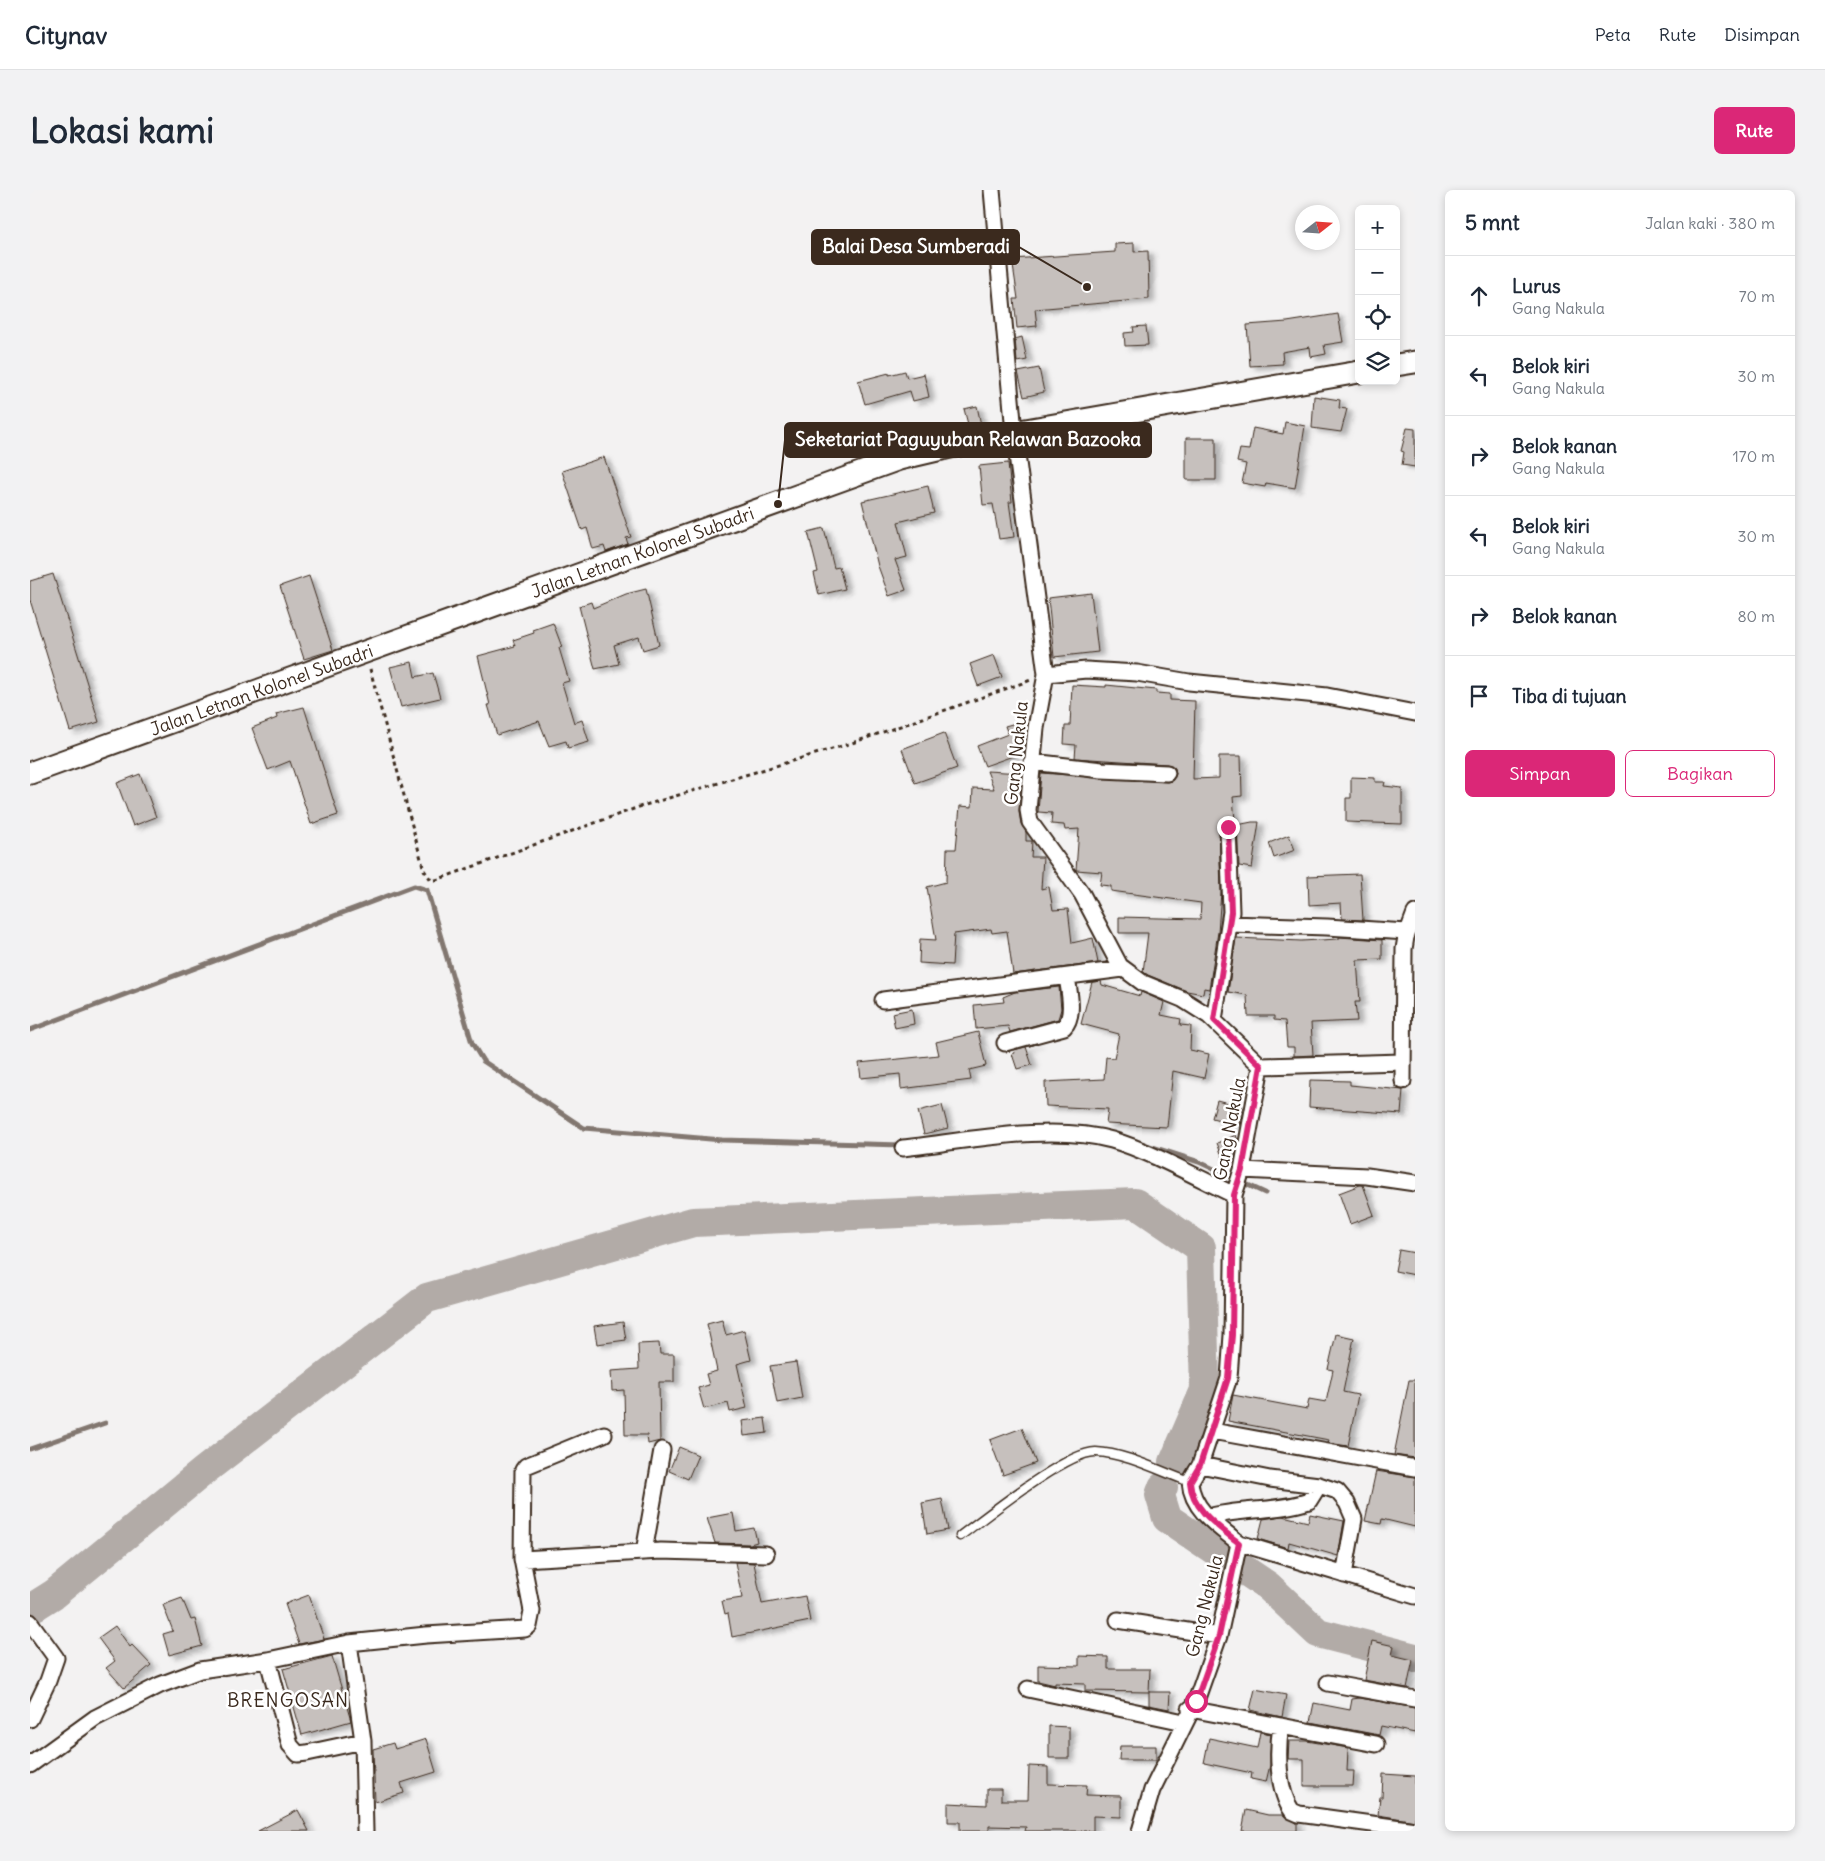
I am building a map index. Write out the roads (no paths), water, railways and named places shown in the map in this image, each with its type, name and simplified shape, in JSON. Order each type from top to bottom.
[{"type":"main road","points":[[1400,364],[1415,362]]},
{"type":"main road","name":"Jalan Letnan Kolonel Subadri","points":[[30,773],[898,460],[1014,432],[1355,373]]},
{"type":"street","name":"Gang Nakula","points":[[992,190],[1014,432],[1046,674],[1037,720],[1032,762],[1028,810],[1030,822],[1079,889],[1123,969],[1143,982],[1182,999],[1214,1020],[1261,1066],[1241,1173],[1235,1193],[1232,1335],[1228,1378],[1200,1465],[1190,1482],[1194,1500],[1237,1555],[1219,1636],[1187,1716],[1152,1790],[1140,1831]]},
{"type":"street","points":[[1046,674],[1086,670],[1136,674],[1189,682],[1327,696],[1415,712]]},
{"type":"street","points":[[1032,762],[1102,770],[1167,773]]},
{"type":"street","points":[[1214,1020],[1231,912],[1228,827]]},
{"type":"street","points":[[1403,1081],[1402,1062],[1409,1028],[1404,949],[1407,932],[1415,913]]},
{"type":"street","points":[[1229,924],[1407,932]]},
{"type":"street","points":[[882,1000],[1123,969]]},
{"type":"street","points":[[1005,1043],[1064,1027],[1067,1024],[1070,1004],[1067,977]]},
{"type":"street","points":[[1261,1066],[1402,1062]]},
{"type":"street","points":[[903,1148],[1042,1133],[1090,1135],[1133,1148],[1235,1193]]},
{"type":"street","points":[[1241,1173],[1367,1176],[1415,1183]]},
{"type":"street","points":[[1212,1431],[1415,1468]]},
{"type":"street","points":[[30,1765],[95,1718],[160,1685],[200,1670],[268,1660],[349,1643],[426,1635],[524,1629],[529,1626],[532,1611],[522,1559],[523,1470],[526,1466],[604,1434]]},
{"type":"street","points":[[644,1552],[662,1450]]},
{"type":"street","points":[[1200,1465],[1270,1480],[1319,1485],[1338,1491],[1347,1503],[1354,1519],[1344,1575]]},
{"type":"street","points":[[1208,1517],[1227,1512],[1291,1507],[1309,1502],[1319,1485]]},
{"type":"street","points":[[522,1559],[644,1552],[766,1554]]},
{"type":"street","points":[[1237,1555],[1344,1575],[1415,1596]]},
{"type":"street","points":[[1118,1620],[1219,1636]]},
{"type":"street","points":[[30,1622],[56,1658],[48,1681],[30,1719]]},
{"type":"street","points":[[349,1643],[363,1741],[365,1831]]},
{"type":"street","points":[[268,1660],[290,1745],[298,1754],[363,1741]]},
{"type":"street","points":[[1328,1682],[1415,1700]]},
{"type":"street","points":[[1028,1689],[1187,1716],[1281,1726],[1376,1744]]},
{"type":"street","points":[[1281,1726],[1278,1754],[1284,1792],[1292,1811],[1299,1814],[1415,1830]]},
{"type":"lane","points":[[960,1536],[1048,1473],[1082,1455],[1093,1452],[1111,1453],[1190,1482]]},
{"type":"waterway","points":[[30,1030],[414,886],[427,890],[472,1043],[483,1061],[584,1128],[722,1140],[902,1145]]},
{"type":"waterway","points":[[1143,1144],[1199,1162],[1265,1193]]},
{"type":"waterway","points":[[35,1606],[54,1594],[205,1470],[427,1298],[693,1222],[1135,1203],[1201,1248],[1205,1390],[1174,1462]]},
{"type":"waterway","points":[[30,1449],[105,1423]]},
{"type":"waterway","points":[[1163,1487],[1160,1495],[1167,1518],[1268,1586],[1318,1633],[1415,1658]]},
{"type":"place","name":"Balai Desa Sumberadi","points":[[1087,287]]},
{"type":"place","name":"Seketariat Paguyuban Relawan Bazooka","points":[[778,504]]},
{"type":"district","name":"BRENGOSAN","points":[[288,1700]]}]
